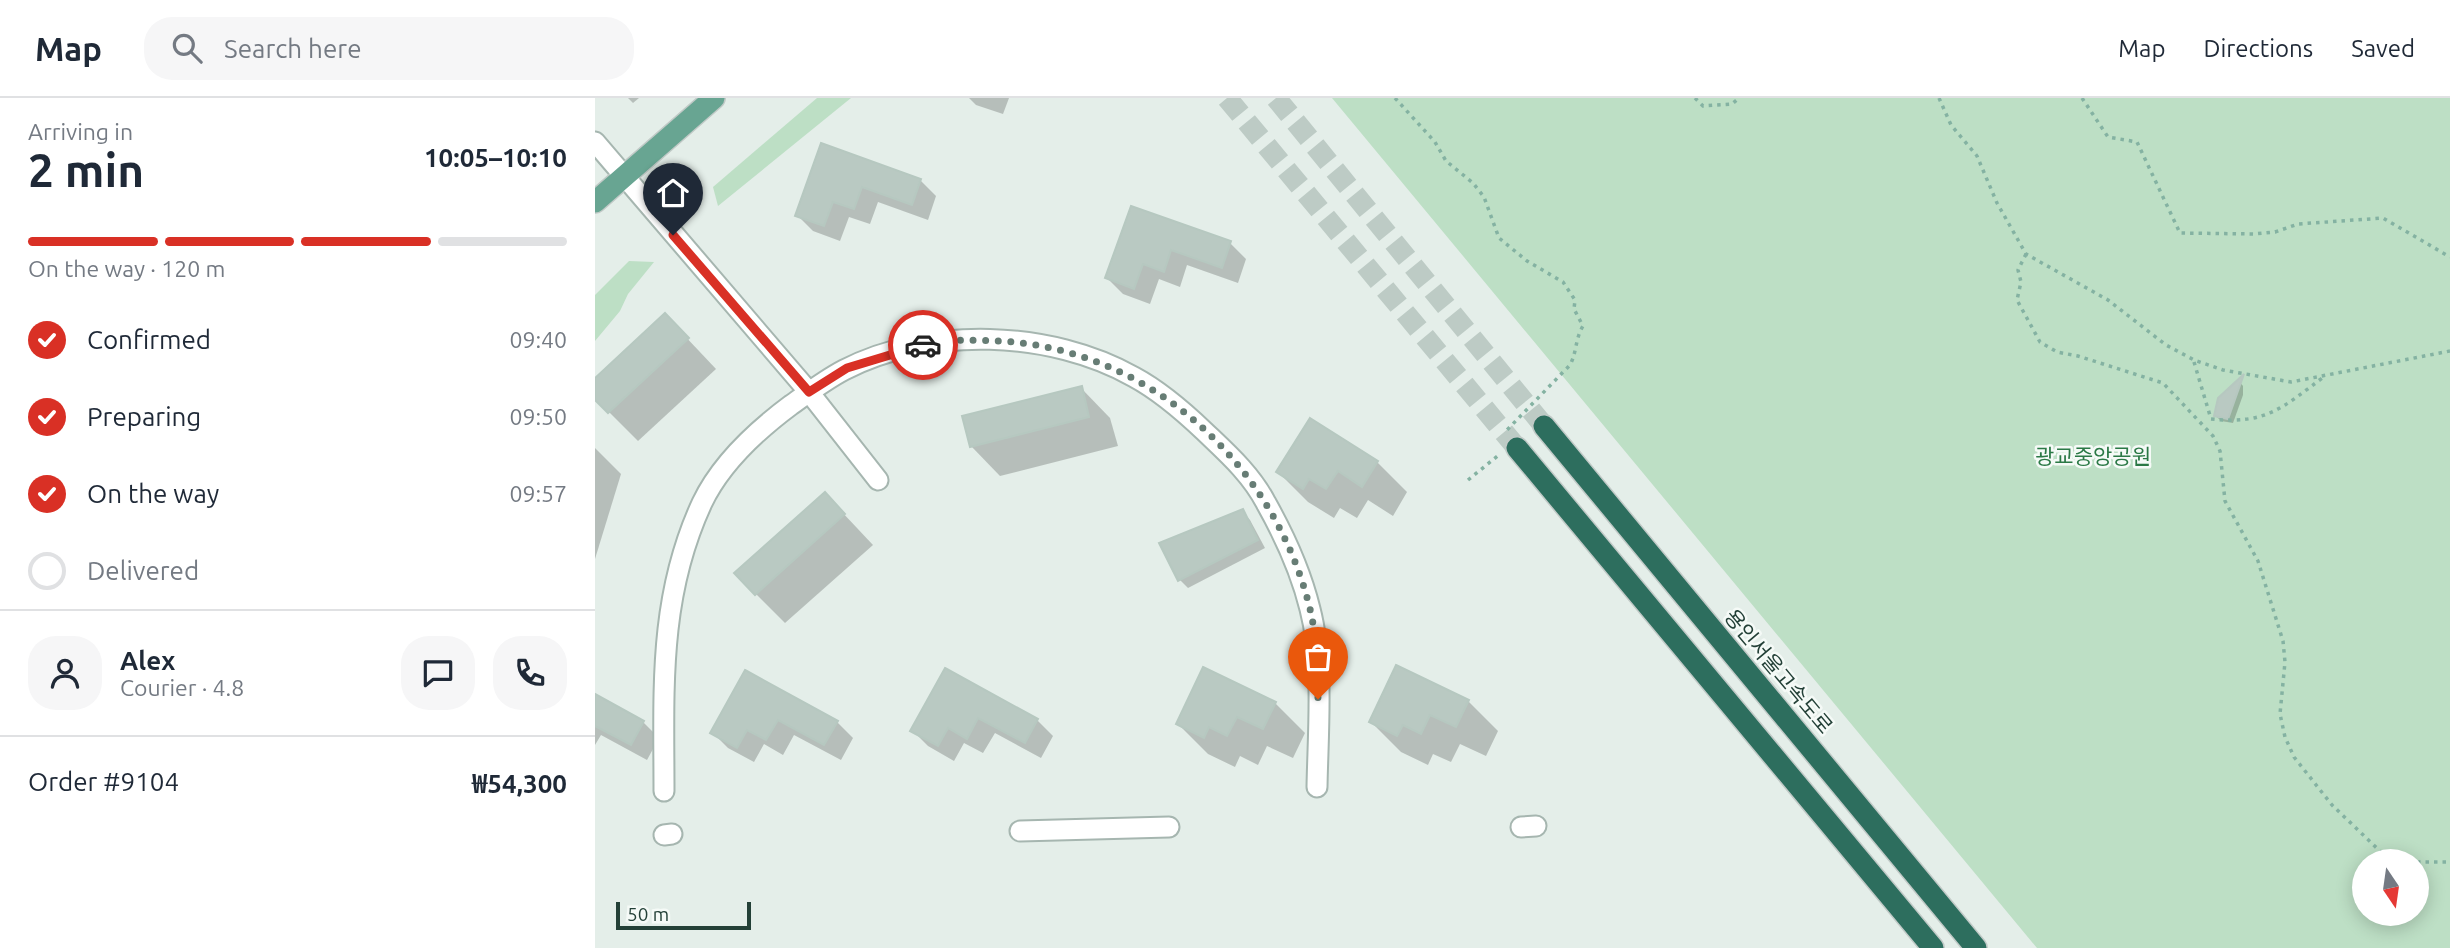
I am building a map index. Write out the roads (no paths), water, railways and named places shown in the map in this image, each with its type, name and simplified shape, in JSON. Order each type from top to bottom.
[{"type":"highway","name":"용인서울고속도로","points":[[1544,426],[1976,948]]},
{"type":"highway","points":[[1509,444],[1933,948]]},
{"type":"main road","points":[[595,202],[714,98]]},
{"type":"street","points":[[595,142],[809,392],[878,480]]},
{"type":"street","points":[[664,791],[663,659],[675,584],[697,516],[709,490],[744,444],[809,392],[847,368],[894,351],[931,343],[982,340],[1073,353],[1131,375],[1161,393],[1239,464],[1265,501],[1291,554],[1310,610],[1317,676],[1317,786]]},
{"type":"street","points":[[1020,831],[1169,827]]},
{"type":"tunnel","points":[[1227,98],[1517,448]]},
{"type":"tunnel","points":[[1276,98],[1544,426]]},
{"type":"park label","name":"광교중앙공원","points":[[2093,456]]}]
